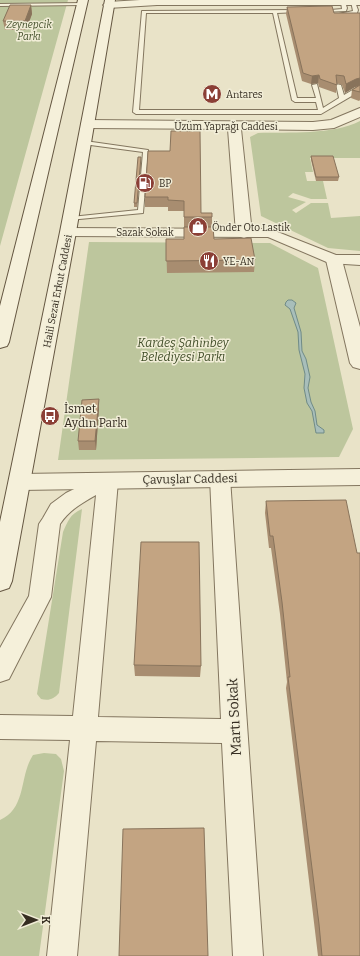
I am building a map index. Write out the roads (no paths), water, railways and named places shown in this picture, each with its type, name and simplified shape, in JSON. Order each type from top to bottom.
[{"type":"main road","points":[[139,0],[157,2]]},
{"type":"main road","points":[[0,342],[96,4],[157,2],[352,2]]},
{"type":"main road","name":"Halil Sezai Erkut Caddesi","points":[[0,581],[88,124],[96,4]]},
{"type":"main road","name":"Üzüm Yaprağı Caddesi","points":[[88,124],[239,126],[329,125],[342,121],[360,112]]},
{"type":"main road","points":[[239,126],[244,233]]},
{"type":"main road","points":[[334,260],[360,363]]},
{"type":"main road","name":"Çavuşlar Caddesi","points":[[20,482],[360,477]]},
{"type":"street","name":"Sazak Sokak","points":[[69,226],[270,233],[334,260],[360,260]]},
{"type":"street","name":"Martı Sokak","points":[[220,478],[248,956]]},
{"type":"street","points":[[0,671],[40,597],[50,524],[58,510],[73,498],[108,481]]},
{"type":"street","points":[[62,956],[108,481]]},
{"type":"street","points":[[0,727],[235,731]]},
{"type":"lane","points":[[0,5],[40,2],[96,4]]},
{"type":"lane","points":[[352,2],[356,11],[353,13],[316,13],[344,10],[352,2]]},
{"type":"lane","points":[[303,13],[144,12],[136,112],[321,112],[360,89]]},
{"type":"lane","points":[[275,13],[295,100],[318,100]]},
{"type":"lane","points":[[338,84],[342,99]]},
{"type":"lane","points":[[315,85],[321,112]]},
{"type":"lane","points":[[239,126],[242,112]]},
{"type":"lane","points":[[69,226],[141,212],[146,151],[85,142]]},
{"type":"water","points":[[288,300],[292,300],[296,303],[294,308],[301,332],[302,351],[306,359],[310,377],[308,388],[311,402],[315,411],[317,425],[324,430],[324,433],[316,433],[312,411],[307,403],[304,388],[305,374],[299,350],[298,332],[290,309],[285,305]]},
{"type":"place","name":"Antares","points":[[212,94]]},
{"type":"place","name":"BP","points":[[145,183]]},
{"type":"place","name":"Önder Oto Lastik","points":[[198,227]]},
{"type":"place","name":"YE-AN","points":[[209,261]]},
{"type":"place","name":"İsmet Aydın Parkı","points":[[50,416]]},
{"type":"park label","name":"Zeynepcik Parkı","points":[[29,30]]},
{"type":"park label","name":"Kardeş Şahinbey Belediyesi Parkı","points":[[183,350]]}]
